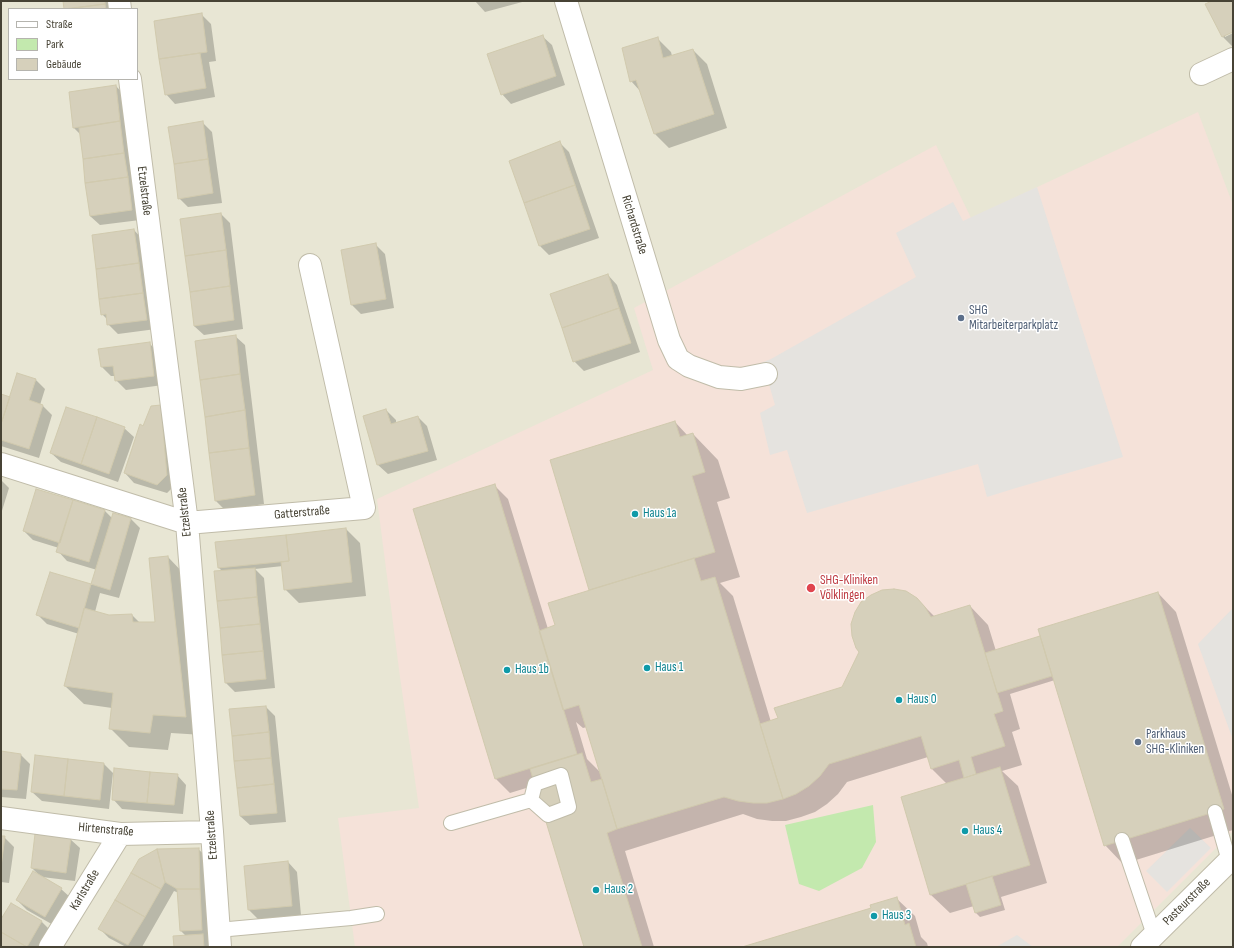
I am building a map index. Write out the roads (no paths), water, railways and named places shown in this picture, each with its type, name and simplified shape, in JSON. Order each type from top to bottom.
[{"type":"street","name":"Richardstraße","points":[[566,1],[669,340],[678,359],[689,366],[719,377],[741,379],[766,374]]},
{"type":"street","points":[[1201,74],[1233,59]]},
{"type":"street","name":"Etzelstraße","points":[[130,80],[187,523],[219,938]]},
{"type":"street","name":"Gatterstraße","points":[[1,464],[187,523],[364,508],[310,265]]},
{"type":"street","name":"Hirtenstraße","points":[[1,818],[120,834],[212,832]]},
{"type":"street","name":"Karlstraße","points":[[50,947],[120,834]]},
{"type":"street","name":"Pasteurstraße","points":[[1154,943],[1231,859]]},
{"type":"lane","points":[[452,823],[532,800]]},
{"type":"lane","points":[[1215,812],[1231,859]]},
{"type":"lane","points":[[1122,840],[1154,943]]},
{"type":"lane","points":[[219,938],[377,914]]},
{"type":"place","name":"SHG Mitarbeiterparkplatz","points":[[961,318]]},
{"type":"place","name":"Haus 1a","points":[[635,514]]},
{"type":"place","name":"SHG-Kliniken Völklingen","points":[[811,588]]},
{"type":"place","name":"Haus 1","points":[[647,668]]},
{"type":"place","name":"Haus 1b","points":[[507,670]]},
{"type":"place","name":"Haus 0","points":[[899,700]]},
{"type":"place","name":"Parkhaus SHG-Kliniken","points":[[1138,742]]},
{"type":"place","name":"Haus 4","points":[[965,831]]},
{"type":"place","name":"Haus 2","points":[[596,890]]},
{"type":"place","name":"Haus 3","points":[[874,916]]}]
